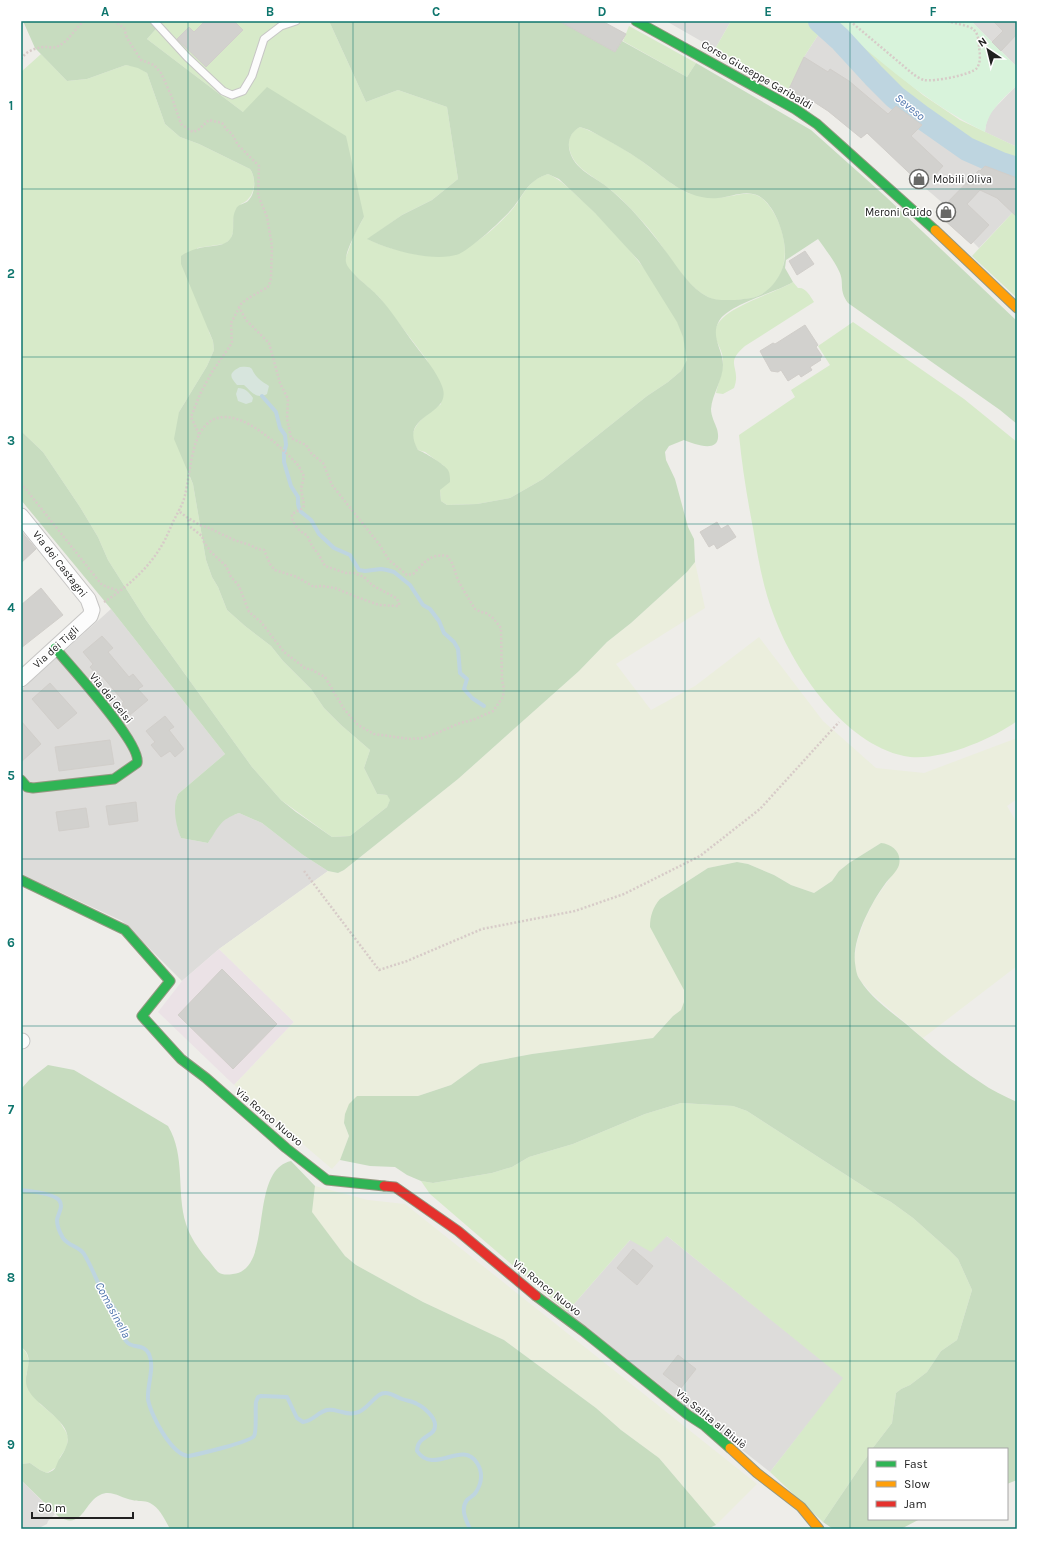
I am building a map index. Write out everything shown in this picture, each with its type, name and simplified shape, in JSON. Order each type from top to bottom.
[{"type":"street","name":"Corso Giuseppe Garibaldi","points":[[636,21],[794,108],[817,124],[920,216],[1017,308]]},
{"type":"street","name":"Via dei Castagni","points":[[21,516],[88,599],[91,613]]},
{"type":"street","name":"Via dei Tigli","points":[[21,679],[91,613]]},
{"type":"street","name":"Via dei Gelsi","points":[[21,780],[27,787],[33,788],[110,779],[123,774],[138,762],[137,754],[119,724],[55,648]]},
{"type":"street","name":"Via Ronco Nuovo","points":[[21,880],[124,930],[170,981],[142,1016],[180,1059],[206,1078],[286,1148],[327,1180],[395,1187],[458,1231],[538,1298],[583,1331]]},
{"type":"street","name":"Via Salita al Biulè","points":[[583,1331],[688,1415],[705,1426],[757,1473],[800,1507],[819,1529]]},
{"type":"lane","points":[[154,21],[187,57],[223,91],[232,95],[243,91],[252,76],[264,39],[281,26],[296,21]]},
{"type":"path","points":[[21,59],[35,48],[56,47],[71,36],[84,21]]},
{"type":"path","points":[[114,21],[124,28],[127,38],[141,60],[154,66],[161,73],[172,95],[181,124],[193,132],[198,130],[209,120],[222,124],[232,134],[238,145],[259,166],[258,195],[267,217],[272,246],[271,278],[269,286],[241,303],[231,323],[232,343],[212,372],[200,394],[191,417],[199,435]]},
{"type":"path","points":[[850,21],[913,74],[924,80],[933,80],[973,71],[978,65],[980,59],[976,33],[971,28],[948,21]]},
{"type":"path","points":[[188,518],[189,526],[202,536],[211,552],[226,566],[231,577],[239,586],[249,612],[261,622],[284,652],[305,668],[325,677],[344,709],[358,725],[374,734],[410,739],[423,738],[460,723],[473,720],[493,711],[498,706],[503,697],[504,689],[502,680],[501,628],[493,618],[486,613],[475,609],[458,580],[452,563],[447,556],[434,555],[413,574],[407,575],[389,560],[379,544],[332,484],[323,463],[311,453],[306,445],[291,438],[287,419],[288,399],[280,383],[269,343],[246,320],[239,308]]},
{"type":"path","points":[[91,613],[120,592],[148,564],[162,545],[184,497],[199,435],[205,426],[211,421],[228,416],[240,420],[269,436],[296,462],[304,476],[301,489],[304,505],[303,508],[292,514],[292,517],[295,526],[304,535],[307,535],[325,566],[364,577],[372,585],[396,598],[399,605],[378,605],[335,588],[321,586],[314,588],[297,577],[275,570],[270,564],[264,550],[234,540],[188,518],[181,513],[179,509]]},
{"type":"path","points":[[21,483],[102,585],[120,592]]},
{"type":"path","points":[[304,871],[379,970],[407,961],[482,929],[576,911],[617,897],[700,856],[760,809],[839,722]]},
{"type":"shaded area","points":[[666,21],[731,21],[715,49]]},
{"type":"shaded area","points":[[971,21],[1017,21],[1017,67]]},
{"type":"shaded area","points":[[820,32],[868,83],[960,154],[985,166],[1017,175],[1017,208],[979,248],[973,242],[971,244],[942,218],[945,205],[868,133],[861,138],[828,111],[811,100],[809,102],[789,89],[804,57]]},
{"type":"shaded area","points":[[1017,85],[1017,147],[985,132],[990,113]]},
{"type":"shaded area","points":[[240,367],[248,367],[252,369],[258,378],[269,386],[267,394],[260,396],[251,392],[244,385],[237,385],[231,375]]},
{"type":"shaded area","points":[[238,388],[248,392],[253,398],[252,402],[246,404],[238,401],[236,394]]},
{"type":"shaded area","points":[[111,609],[225,754],[178,794],[176,799],[176,816],[181,838],[208,843],[219,824],[228,817],[239,813],[262,823],[303,855],[328,871],[219,949],[182,981],[122,921],[21,874],[21,690]]},
{"type":"shaded area","points":[[219,949],[294,1022],[234,1085],[158,1012],[182,981]]},
{"type":"shaded area","points":[[667,1236],[844,1378],[770,1472],[567,1312],[630,1240]]},
{"type":"shaded area","points":[[21,1480],[55,1514],[47,1524],[37,1529],[21,1529]]},
{"type":"green space","points":[[23,21],[163,21],[147,39],[243,112],[267,87],[346,136],[364,217],[349,246],[346,258],[347,266],[388,308],[437,375],[442,386],[444,396],[440,404],[420,422],[415,429],[413,438],[418,450],[438,462],[449,471],[450,482],[440,490],[441,501],[447,505],[477,504],[510,498],[543,479],[647,396],[681,371],[687,360],[683,337],[677,322],[639,261],[595,213],[559,179],[548,174],[530,185],[510,211],[499,222],[465,251],[459,254],[438,257],[412,254],[387,247],[367,239],[402,215],[432,200],[458,179],[447,107],[398,90],[366,102],[329,21],[559,21],[615,52],[622,41],[687,77],[696,63],[811,130],[885,196],[1017,321],[1017,424],[1000,410],[848,303],[842,290],[841,275],[818,239],[786,260],[785,268],[793,282],[732,309],[719,321],[716,338],[722,359],[723,371],[713,398],[711,409],[712,417],[717,429],[718,437],[716,442],[713,445],[702,446],[684,440],[669,446],[665,452],[666,460],[675,479],[688,527],[694,539],[695,562],[687,572],[631,623],[607,642],[579,671],[458,779],[344,870],[338,873],[328,871],[303,855],[262,823],[239,813],[223,821],[208,843],[181,838],[175,816],[175,805],[178,794],[225,754],[111,609],[21,500],[21,431],[43,452],[80,507],[98,537],[108,560],[146,620],[252,767],[281,800],[332,837],[350,836],[387,807],[390,800],[387,795],[377,794],[364,768],[370,750],[324,708],[311,689],[283,661],[271,646],[227,610],[206,560],[193,484],[174,439],[179,412],[207,366],[214,350],[213,341],[181,264],[181,256],[193,250],[222,244],[229,240],[233,232],[233,218],[236,209],[238,206],[248,201],[253,194],[254,181],[252,172],[250,169],[199,144],[180,137],[165,124],[147,73],[138,68],[126,65],[87,79],[67,81],[35,48]],"holes":[[[580,127],[589,130],[630,153],[685,192],[704,198],[715,198],[749,193],[759,196],[765,200],[778,221],[785,245],[785,258],[781,272],[769,289],[758,296],[735,300],[714,299],[696,289],[685,278],[654,236],[631,209],[619,197],[577,165],[570,151],[569,142],[571,135]]]},
{"type":"green space","points":[[163,21],[329,21],[366,102],[398,90],[447,107],[458,179],[432,200],[402,215],[368,239],[376,243],[419,255],[435,256],[462,250],[474,243],[498,224],[510,212],[534,181],[548,174],[567,186],[599,216],[632,253],[664,297],[676,319],[684,340],[688,360],[681,371],[647,396],[543,479],[510,498],[477,504],[447,505],[441,501],[440,490],[444,466],[425,452],[418,450],[413,442],[414,430],[417,425],[426,415],[441,404],[427,360],[379,297],[347,268],[345,260],[354,235],[364,217],[243,112],[147,39]]},
{"type":"green space","points":[[731,21],[806,21],[820,32],[804,57],[789,89],[715,49]]},
{"type":"green space","points":[[832,21],[971,21],[1017,67],[1017,85],[996,106],[986,125],[985,132],[964,121],[924,95],[886,66]]},
{"type":"green space","points":[[629,26],[696,63],[687,77],[623,41]]},
{"type":"green space","points":[[843,30],[923,95],[960,120],[1017,147],[1017,160],[987,148],[958,133],[930,115],[904,94]]},
{"type":"green space","points":[[41,54],[67,81],[87,79],[126,65],[138,67],[147,73],[165,124],[180,137],[199,144],[250,169],[254,179],[252,194],[245,202],[241,204],[233,220],[233,232],[231,239],[224,244],[197,248],[209,332],[213,341],[214,350],[207,366],[179,412],[188,473],[193,484],[206,560],[227,610],[271,646],[283,661],[311,689],[324,708],[370,750],[364,768],[377,794],[387,795],[391,799],[387,807],[350,836],[332,837],[281,800],[252,767],[146,620],[108,560],[98,537],[80,507],[43,452],[21,431],[21,72]]},
{"type":"green space","points":[[580,127],[595,133],[621,148],[643,162],[673,185],[691,194],[715,198],[744,194],[761,197],[774,213],[780,225],[784,239],[785,252],[779,278],[770,288],[758,296],[751,298],[718,300],[711,299],[699,291],[690,284],[656,237],[629,206],[585,171],[573,159],[570,153],[569,141],[574,131]]},
{"type":"green space","points":[[1017,208],[1017,298],[972,256]]},
{"type":"green space","points":[[793,282],[798,288],[806,290],[814,302],[745,346],[735,357],[734,366],[736,381],[734,388],[723,394],[716,393],[723,364],[722,354],[715,334],[719,322],[726,315],[737,308]]},
{"type":"green space","points":[[853,322],[964,399],[1017,442],[1017,721],[978,742],[947,753],[932,756],[904,756],[882,748],[861,736],[842,720],[824,701],[808,681],[794,659],[783,637],[774,616],[761,573],[745,482],[739,435],[795,397],[791,390],[830,365],[818,346]]},
{"type":"green space","points":[[695,562],[705,608],[616,664],[651,710],[695,686],[759,637],[823,721],[876,768],[924,773],[1017,738],[1017,799],[1007,806],[1017,823],[1017,966],[923,1038],[872,994],[860,980],[856,972],[854,960],[857,942],[865,919],[874,901],[895,871],[881,843],[849,863],[839,871],[832,881],[814,893],[791,885],[774,875],[748,864],[737,862],[708,868],[660,899],[669,963],[681,982],[684,990],[684,1002],[681,1010],[673,1016],[653,1038],[532,1054],[480,1064],[451,1085],[418,1096],[357,1096],[344,1123],[349,1136],[340,1160],[332,1169],[234,1085],[294,1022],[219,949],[328,871],[338,873],[344,870],[458,779],[579,671],[607,642],[631,623],[687,572]]},
{"type":"green space","points":[[881,843],[892,847],[898,853],[900,860],[897,870],[885,884],[874,901],[859,932],[856,943],[855,963],[857,974],[864,987],[881,1004],[961,1069],[984,1085],[1017,1102],[1017,1480],[1008,1484],[1008,1448],[873,1448],[892,1423],[896,1393],[910,1385],[927,1372],[941,1351],[957,1340],[972,1290],[958,1259],[913,1218],[891,1202],[874,1193],[747,1111],[733,1106],[681,1103],[645,1114],[573,1144],[529,1157],[512,1167],[492,1173],[433,1183],[421,1181],[407,1175],[395,1167],[370,1166],[340,1160],[349,1136],[344,1123],[345,1114],[349,1104],[357,1096],[418,1096],[451,1085],[480,1064],[532,1054],[653,1038],[673,1016],[681,1010],[684,1002],[684,990],[650,927],[652,912],[660,899],[708,868],[737,862],[748,864],[774,875],[791,885],[814,893],[832,881],[839,871]]},
{"type":"green space","points":[[48,1065],[74,1070],[168,1126],[174,1138],[177,1149],[183,1212],[186,1224],[197,1246],[218,1272],[227,1275],[233,1274],[246,1268],[254,1256],[264,1200],[269,1182],[278,1169],[291,1161],[315,1186],[312,1212],[345,1256],[356,1265],[423,1302],[504,1340],[596,1408],[621,1430],[659,1458],[716,1525],[707,1529],[170,1529],[154,1505],[146,1502],[134,1501],[112,1493],[104,1493],[95,1498],[78,1518],[67,1520],[59,1517],[21,1480],[21,1464],[30,1463],[47,1473],[53,1470],[65,1450],[68,1438],[66,1430],[60,1422],[31,1394],[27,1387],[26,1376],[29,1361],[26,1351],[21,1347],[21,1089],[30,1079]]},
{"type":"green space","points":[[681,1103],[733,1106],[747,1111],[874,1193],[891,1202],[913,1218],[958,1259],[972,1290],[957,1340],[941,1351],[927,1372],[910,1385],[896,1393],[892,1423],[873,1448],[868,1448],[868,1455],[823,1522],[770,1472],[843,1378],[667,1236],[651,1252],[630,1240],[567,1312],[430,1194],[421,1181],[433,1183],[492,1173],[512,1167],[529,1157],[573,1144],[645,1114]]},
{"type":"green space","points":[[315,1186],[368,1200],[405,1204],[757,1484],[716,1525],[659,1458],[621,1430],[596,1408],[504,1340],[423,1302],[356,1265],[345,1256],[311,1212]]},
{"type":"green space","points":[[21,1347],[28,1356],[26,1375],[40,1404],[58,1419],[68,1437],[67,1447],[60,1457],[58,1466],[47,1473],[30,1463],[21,1464]]},
{"type":"green space","points":[[868,1455],[868,1520],[918,1520],[901,1529],[833,1529],[823,1522]]},
{"type":"building","points":[[205,21],[234,21],[243,30],[206,67],[177,39],[189,27],[194,32]]},
{"type":"building","points":[[559,21],[602,21],[626,34],[615,52]]},
{"type":"building","points":[[993,21],[1017,21],[1017,34],[1001,51],[992,42],[1003,31]]},
{"type":"building","points":[[804,57],[828,72],[830,69],[849,81],[888,114],[896,106],[922,125],[911,136],[943,166],[924,187],[867,133],[861,138],[828,111],[811,100],[809,102],[789,89]]},
{"type":"building","points":[[985,166],[1017,178],[1017,217],[997,198],[980,190],[967,204],[989,225],[971,244],[942,218],[942,208],[979,170],[980,171]]},
{"type":"building","points":[[805,251],[814,264],[797,275],[789,261]]},
{"type":"building","points":[[805,325],[818,345],[816,347],[822,356],[820,359],[821,360],[810,367],[812,370],[801,377],[799,374],[788,381],[781,370],[778,372],[771,371],[760,351],[773,343],[775,344]]},
{"type":"building","points":[[717,522],[721,529],[728,525],[736,537],[717,549],[714,544],[709,547],[700,532]]},
{"type":"building","points":[[21,531],[36,549],[21,563]]},
{"type":"building","points":[[41,588],[63,615],[21,648],[21,605]]},
{"type":"building","points":[[102,636],[113,648],[108,652],[129,677],[133,674],[143,686],[138,689],[148,700],[130,715],[121,704],[124,702],[102,676],[99,678],[90,667],[93,664],[83,652]]},
{"type":"building","points":[[50,683],[77,713],[58,729],[32,699]]},
{"type":"building","points":[[165,716],[174,727],[169,730],[184,749],[175,757],[170,751],[161,757],[151,745],[155,742],[146,731]]},
{"type":"building","points":[[21,721],[41,744],[21,762]]},
{"type":"building","points":[[110,740],[114,764],[59,771],[55,747]]},
{"type":"building","points":[[136,802],[138,821],[109,825],[106,806]]},
{"type":"building","points":[[86,808],[89,827],[59,831],[56,812]]},
{"type":"building","points":[[222,969],[277,1024],[233,1069],[178,1015]]},
{"type":"building","points":[[633,1249],[653,1266],[637,1285],[617,1268]]},
{"type":"building","points":[[678,1355],[696,1369],[681,1388],[663,1374]]},
{"type":"waterway","name":"Seveso","points":[[820,21],[840,39],[895,97],[920,116],[967,149],[1001,164],[1017,169]]},
{"type":"waterway","points":[[262,396],[276,412],[280,428],[285,435],[286,445],[284,462],[291,486],[298,497],[300,511],[311,520],[319,534],[334,548],[350,555],[359,570],[365,571],[381,569],[394,572],[410,585],[423,605],[430,609],[439,621],[444,633],[454,642],[458,649],[460,673],[467,679],[464,689],[472,698],[484,706]]},
{"type":"waterway","name":"Comasinella","points":[[21,1190],[47,1194],[59,1200],[61,1208],[57,1222],[63,1238],[84,1254],[104,1295],[115,1310],[122,1335],[128,1344],[144,1348],[149,1354],[151,1359],[148,1394],[150,1406],[157,1424],[169,1442],[182,1454],[189,1456],[224,1448],[254,1436],[256,1425],[256,1402],[258,1397],[261,1396],[287,1397],[297,1418],[303,1422],[310,1420],[327,1410],[349,1413],[359,1412],[379,1395],[385,1393],[390,1394],[420,1405],[429,1413],[435,1422],[435,1429],[433,1432],[423,1439],[418,1446],[417,1451],[424,1458],[431,1460],[464,1455],[471,1457],[479,1466],[481,1474],[480,1485],[475,1493],[467,1500],[464,1507],[464,1514],[470,1529]]},
{"type":"traffic: fast","points":[[636,21],[795,109],[817,124],[935,230]]},
{"type":"traffic: fast","points":[[21,780],[27,787],[33,788],[114,779],[137,763],[136,754],[129,740],[117,723],[104,705],[55,648]]},
{"type":"traffic: fast","points":[[21,880],[125,930],[170,981],[142,1016],[181,1059],[206,1078],[286,1148],[327,1180],[384,1186]]},
{"type":"traffic: fast","points":[[536,1296],[583,1331],[688,1415],[705,1426],[730,1448]]},
{"type":"traffic: slow","points":[[935,230],[1017,308]]},
{"type":"traffic: slow","points":[[730,1448],[757,1473],[801,1507],[819,1529]]},
{"type":"traffic: jam","points":[[384,1186],[395,1187],[458,1231],[536,1296]]},
{"type":"place","name":"Mobili Oliva","points":[[919,179]]},
{"type":"place","name":"Meroni Guido","points":[[946,212]]}]
